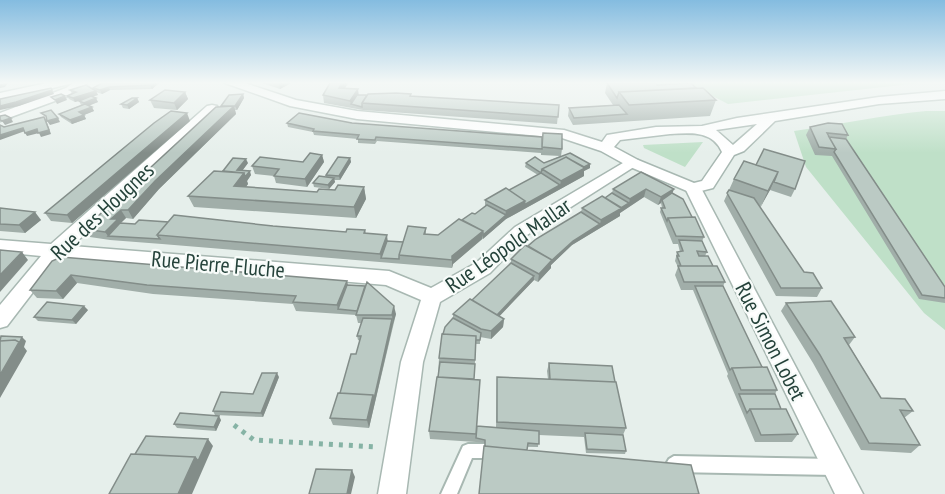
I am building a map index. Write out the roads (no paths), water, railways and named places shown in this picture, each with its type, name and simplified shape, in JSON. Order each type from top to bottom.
[{"type":"street","points":[[0,117],[29,106]]},
{"type":"street","points":[[310,106],[357,115],[564,134],[606,148],[633,163],[693,188],[707,185],[729,152],[739,148],[771,118]]},
{"type":"street","points":[[606,148],[612,138],[629,133],[703,130],[732,121],[771,118],[841,106]]},
{"type":"street","name":"Rue des Hougnes","points":[[0,320],[56,250],[212,109]]},
{"type":"street","points":[[703,130],[725,142],[729,152]]},
{"type":"street","name":"Rue Léopold Mallar","points":[[392,494],[412,362],[432,297],[483,268],[521,231],[633,163]]},
{"type":"street","name":"Rue Simon Lobet","points":[[693,188],[849,494]]},
{"type":"street","name":"Rue Pierre Fluche","points":[[0,246],[389,278],[432,297]]},
{"type":"lane","points":[[449,494],[468,451],[484,451]]},
{"type":"lane","points":[[664,464],[835,467]]}]
